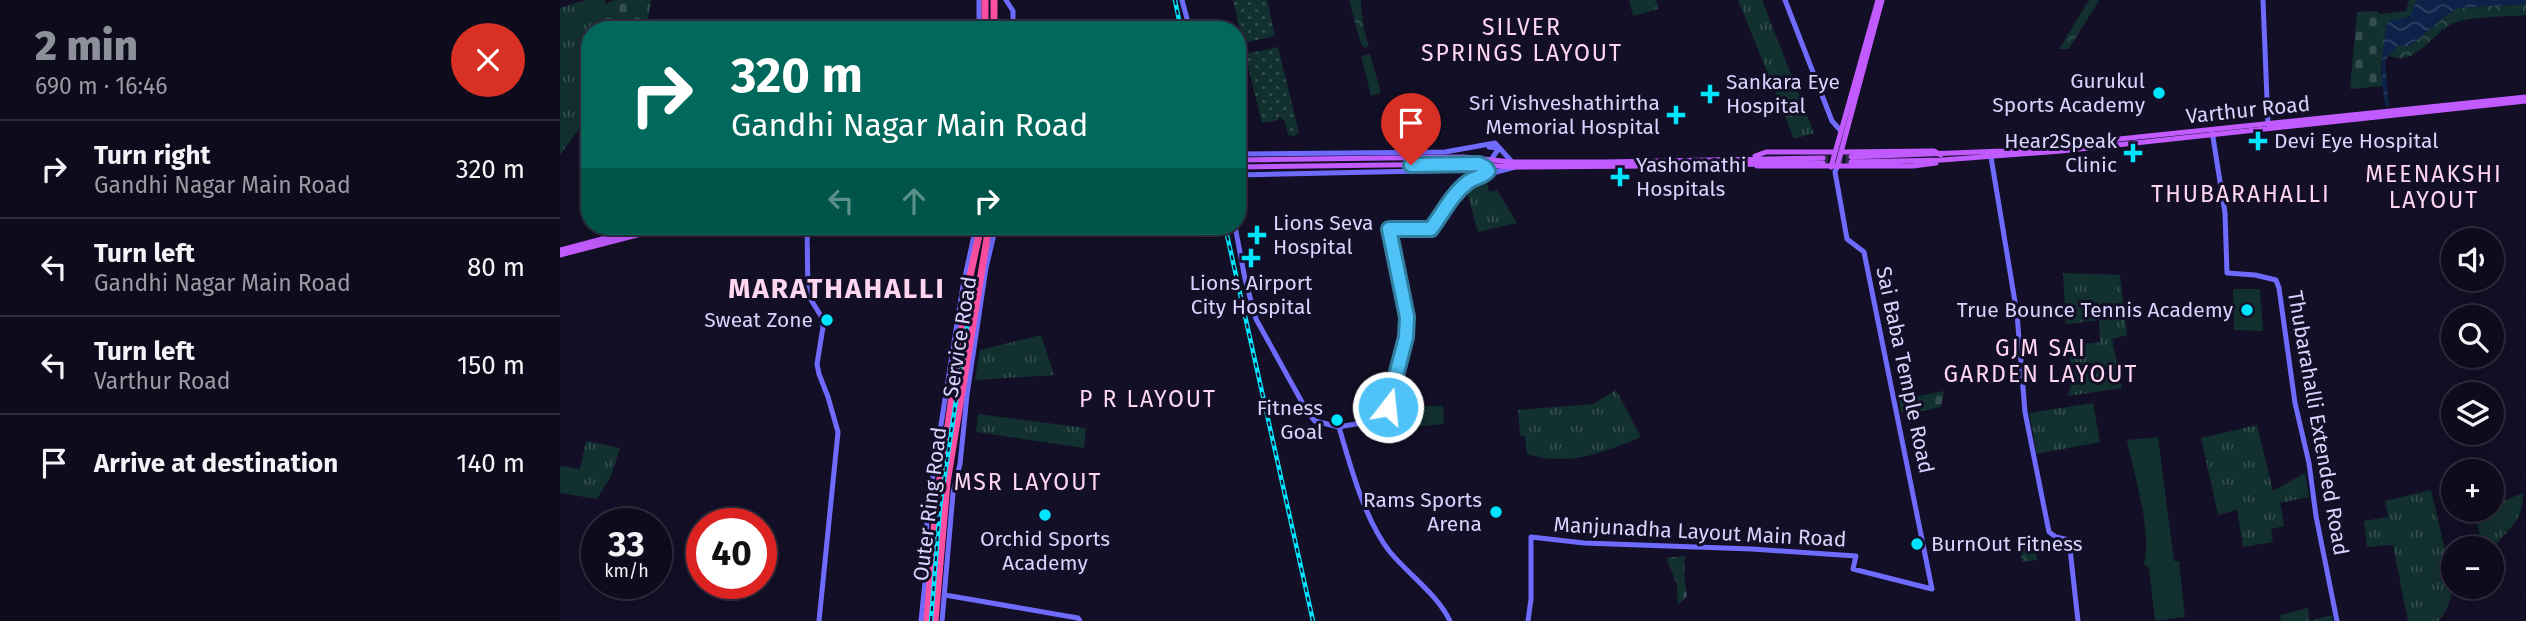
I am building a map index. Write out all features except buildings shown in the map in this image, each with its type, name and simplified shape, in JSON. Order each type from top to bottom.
[{"type":"highway","points":[[985,0],[985,21]]},
{"type":"highway","points":[[994,0],[994,21]]},
{"type":"highway","name":"Outer Ring Road","points":[[927,621],[936,506],[977,235]]},
{"type":"highway","name":"Outer Ring Road","points":[[935,621],[947,483],[964,393],[988,235]]},
{"type":"highway","points":[[953,455],[960,448]]},
{"type":"main road","points":[[1835,152],[1880,0]]},
{"type":"main road","points":[[1830,165],[1880,0]]},
{"type":"main road","name":"Varthur Road","points":[[1941,158],[1991,157],[2526,99]]},
{"type":"main road","name":"Varthur Road","points":[[2212,132],[2369,115]]},
{"type":"main road","name":"Varthur Road","points":[[1941,158],[2059,148]]},
{"type":"main road","points":[[1751,161],[1766,152],[1934,151],[1941,158]]},
{"type":"main road","points":[[1246,160],[1464,158],[1513,165]]},
{"type":"main road","points":[[1851,160],[1941,158]]},
{"type":"main road","points":[[1246,167],[1751,161],[1926,166],[1941,158]]},
{"type":"main road","points":[[1751,161],[1763,167],[1830,165]]},
{"type":"main road","points":[[560,253],[621,235]]},
{"type":"main road","points":[[560,253],[635,235]]},
{"type":"street","points":[[979,0],[979,21]]},
{"type":"street","points":[[1006,0],[1013,11],[1013,21]]},
{"type":"street","points":[[1182,0],[1187,21]]},
{"type":"street","points":[[1785,0],[1832,121],[1840,131]]},
{"type":"street","points":[[2263,0],[2267,124]]},
{"type":"street","name":"Thubarahalli Extended Road","points":[[2212,132],[2225,213],[2227,273],[2276,280],[2279,288],[2295,403],[2309,463],[2316,516],[2337,621]]},
{"type":"street","points":[[1237,235],[1256,319],[1308,413],[1315,421],[1339,427],[1370,421],[1383,414],[1388,407],[1406,337],[1407,317],[1389,229],[1431,229],[1466,183],[1513,165],[1497,144],[1452,152],[1246,154]]},
{"type":"street","points":[[1478,146],[1496,148],[1497,153],[1491,160]]},
{"type":"street","points":[[1991,157],[2017,314],[2022,396],[2036,474],[2049,532],[2069,540],[2078,621]]},
{"type":"street","points":[[1479,164],[1488,169],[1485,175]]},
{"type":"street","name":"Sai Baba Temple Road","points":[[1830,165],[1847,239],[1864,253],[1932,589],[1853,569]]},
{"type":"street","points":[[1246,175],[1468,170],[1485,175]]},
{"type":"street","points":[[807,235],[808,295],[821,316],[823,327],[818,374],[838,432],[819,621]]},
{"type":"street","name":"Service Road","points":[[921,621],[926,572],[927,513],[963,286],[976,235]]},
{"type":"street","name":"Service Road","points":[[942,621],[953,493],[960,464],[964,393],[994,235]]},
{"type":"street","points":[[1339,427],[1370,515],[1388,549],[1438,603],[1450,621]]},
{"type":"street","name":"Manjunadha Layout Main Road","points":[[1528,621],[1531,599],[1531,537],[1584,543],[1856,556],[1853,569]]},
{"type":"street","points":[[945,595],[1077,618],[1080,621]]},
{"type":"green space","points":[[586,0],[605,0],[607,21],[581,21],[581,129],[560,155],[560,8]]},
{"type":"green space","points":[[616,0],[651,0],[648,21],[607,21],[605,4]]},
{"type":"green space","points":[[1233,0],[1267,0],[1275,36],[1246,42],[1246,21],[1238,21]]},
{"type":"green space","points":[[1349,0],[1361,0],[1369,45],[1365,48],[1361,44]]},
{"type":"green space","points":[[1629,0],[1656,0],[1659,9],[1633,16]]},
{"type":"green space","points":[[1738,0],[1762,0],[1814,133],[1794,139]]},
{"type":"green space","points":[[2089,0],[2099,0],[2069,49],[2059,49]]},
{"type":"green space","points":[[2409,0],[2417,0],[2412,15],[2402,20],[2392,20],[2397,46],[2414,43],[2457,8],[2526,4],[2526,15],[2459,21],[2412,55],[2402,58],[2391,56],[2378,48],[2380,14],[2406,11]]},
{"type":"green space","points":[[2377,11],[2380,14],[2378,48],[2383,52],[2383,86],[2350,89],[2357,12]]},
{"type":"green space","points":[[1278,47],[1299,133],[1288,135],[1285,121],[1279,117],[1278,120],[1262,123],[1246,54]]},
{"type":"green space","points":[[1370,54],[1381,93],[1371,96],[1361,56]]},
{"type":"green space","points":[[1486,180],[1489,192],[1497,190],[1517,223],[1478,232],[1466,188]]},
{"type":"green space","points":[[2063,273],[2120,275],[2127,335],[2112,339],[2122,388],[2068,396],[2072,379],[2069,346],[2100,342],[2099,320],[2066,324]]},
{"type":"green space","name":"True Bounce Tennis Academy","points":[[2233,289],[2260,289],[2263,331],[2234,330]]},
{"type":"green space","points":[[1041,335],[1054,375],[975,380],[980,350]]},
{"type":"green space","points":[[1616,390],[1641,437],[1599,453],[1571,459],[1542,458],[1527,454],[1525,437],[1520,435],[1518,410],[1593,404]]},
{"type":"green space","points":[[1944,391],[1941,407],[1901,412],[1899,400]]},
{"type":"green space","points":[[2093,403],[2100,442],[2037,454],[2029,413]]},
{"type":"green space","points":[[1393,405],[1443,406],[1444,424],[1382,430],[1382,418]]},
{"type":"green space","points":[[978,414],[1086,428],[1084,448],[976,432]]},
{"type":"green space","points":[[2257,425],[2273,491],[2305,473],[2309,497],[2280,503],[2284,526],[2271,529],[2273,542],[2243,547],[2237,510],[2218,515],[2201,438]]},
{"type":"green space","points":[[2158,437],[2174,561],[2179,561],[2185,617],[2155,621],[2149,568],[2144,564],[2144,518],[2127,440]]},
{"type":"green space","points":[[586,441],[620,448],[611,476],[597,499],[560,493],[560,466],[580,469]]},
{"type":"green space","points":[[2431,490],[2442,536],[2441,599],[2450,599],[2439,621],[2408,621],[2393,545],[2367,547],[2364,521],[2388,517],[2385,501]]},
{"type":"green space","points":[[2523,493],[2521,510],[2514,524],[2503,536],[2480,536],[2477,522],[2504,522],[2504,501]]},
{"type":"green space","points":[[2034,537],[2037,560],[2022,562],[2020,543]]},
{"type":"green space","points":[[1685,556],[1687,596],[1678,605],[1677,584],[1666,558]]},
{"type":"green space","points":[[2308,608],[2310,621],[2281,621],[2280,615]]},
{"type":"green space","points":[[2332,615],[2333,621],[2310,621]]},
{"type":"water","points":[[2417,0],[2526,0],[2526,4],[2457,8],[2414,43],[2397,46],[2385,60],[2389,107],[2386,107],[2382,76],[2386,24],[2392,20],[2409,18]]},
{"type":"tunnel","points":[[1823,158],[1851,157]]},
{"type":"tunnel","points":[[1823,163],[1851,162]]},
{"type":"railway","points":[[1175,0],[1179,21]]},
{"type":"railway","points":[[1227,235],[1313,621]]},
{"type":"railway","points":[[931,621],[940,507],[969,314]]},
{"type":"place","name":"Gurukul Sports Academy","points":[[2159,93]]},
{"type":"place","name":"Sankara Eye Hospital","points":[[1710,94]]},
{"type":"place","name":"Sri Vishveshathirtha Memorial Hospital","points":[[1676,115]]},
{"type":"place","name":"Devi Eye Hospital","points":[[2258,141]]},
{"type":"place","name":"Hear2Speak Clinic","points":[[2133,153]]},
{"type":"place","name":"Yashomathi Hospitals","points":[[1620,177]]},
{"type":"place","name":"Lions Seva Hospital","points":[[1257,235]]},
{"type":"place","name":"Lions Airport City Hospital","points":[[1251,258]]},
{"type":"place","name":"True Bounce Tennis Academy","points":[[2247,310]]},
{"type":"place","name":"Sweat Zone","points":[[827,320]]},
{"type":"place","name":"Fitness Goal","points":[[1337,420]]},
{"type":"place","name":"Rams Sports Arena","points":[[1496,512]]},
{"type":"place","name":"Orchid Sports Academy","points":[[1045,515]]},
{"type":"place","name":"BurnOut Fitness","points":[[1917,544]]},
{"type":"district","name":"SILVER SPRINGS LAYOUT","points":[[1522,40]]},
{"type":"district","name":"MEENAKSHI LAYOUT","points":[[2434,187]]},
{"type":"district","name":"THUBARAHALLI","points":[[2241,194]]},
{"type":"district","name":"MARATHAHALLI","points":[[837,288]]},
{"type":"district","name":"GJM SAI GARDEN LAYOUT","points":[[2041,361]]},
{"type":"district","name":"P R LAYOUT","points":[[1148,399]]},
{"type":"district","name":"MSR LAYOUT","points":[[1028,482]]},
{"type":"route","points":[[1388,407],[1406,337],[1407,317],[1388,231],[1406,228],[1431,229],[1466,183],[1488,171],[1479,164],[1411,165]]}]
